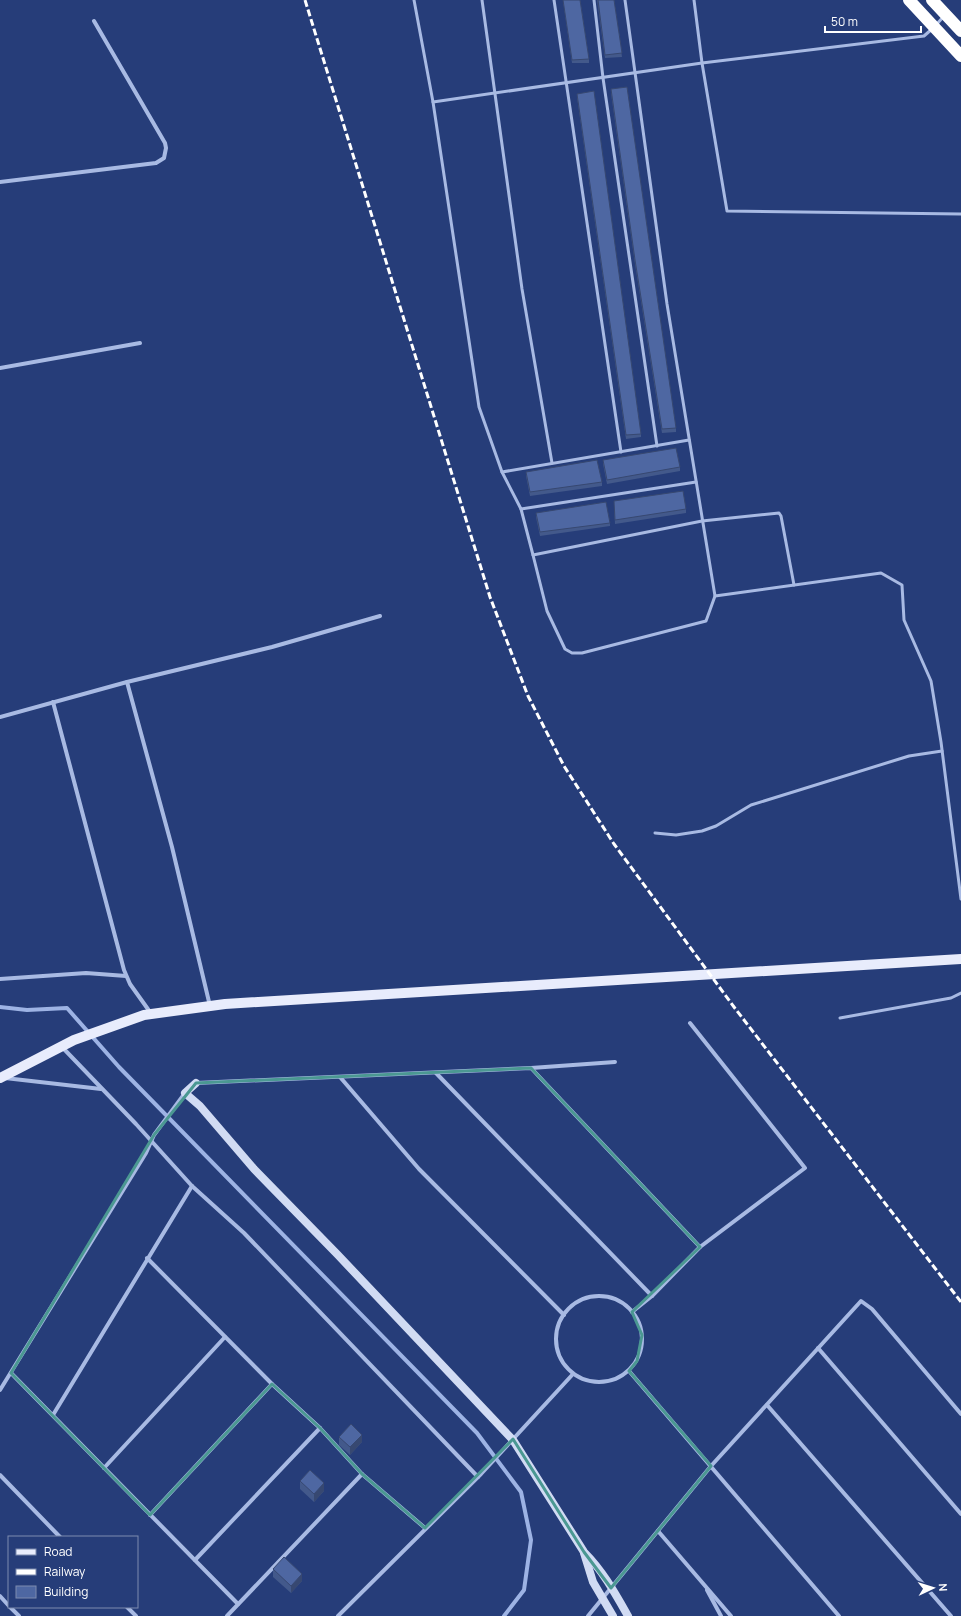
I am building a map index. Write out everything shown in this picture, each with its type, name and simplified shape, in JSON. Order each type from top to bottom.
[{"type":"highway","points":[[909,0],[961,56]]},
{"type":"highway","points":[[932,0],[961,31]]},
{"type":"main road","points":[[1,1078],[74,1040],[148,1014],[210,1006],[743,971],[961,959]]},
{"type":"street","points":[[0,182],[156,163],[164,158],[166,148],[165,143],[94,21]]},
{"type":"street","points":[[0,368],[140,343]]},
{"type":"street","points":[[0,717],[127,682],[272,647],[380,616]]},
{"type":"street","points":[[127,682],[172,848],[210,1006]]},
{"type":"street","points":[[53,702],[126,976],[148,1014]]},
{"type":"street","points":[[0,979],[86,973],[126,976]]},
{"type":"street","points":[[632,1312],[652,1296],[700,1247],[805,1168],[690,1023]]},
{"type":"street","points":[[62,1047],[101,1090],[152,1141],[192,1186],[244,1233],[479,1475]]},
{"type":"street","points":[[0,1390],[152,1141],[154,1135],[186,1092],[196,1083],[436,1073],[615,1062]]},
{"type":"street","points":[[531,1068],[700,1247]]},
{"type":"street","points":[[436,1073],[652,1296]]},
{"type":"street","points":[[340,1077],[419,1169],[564,1315]]},
{"type":"street","points":[[1,1078],[101,1090]]},
{"type":"street","points":[[186,1092],[200,1106],[254,1169],[337,1254],[513,1440],[584,1552],[597,1565],[628,1616]]},
{"type":"street","points":[[53,1415],[192,1186]]},
{"type":"street","points":[[147,1258],[272,1384],[320,1428],[362,1474],[425,1528]]},
{"type":"street","points":[[597,1296],[610,1297],[622,1303],[632,1312],[639,1323],[642,1335],[642,1348],[637,1361],[629,1371],[620,1378],[608,1382],[596,1383],[584,1380],[574,1374],[561,1359],[556,1340],[558,1327],[564,1315],[573,1305],[584,1298],[597,1296]]},
{"type":"street","points":[[588,1616],[711,1466],[861,1301],[872,1309],[961,1414]]},
{"type":"street","points":[[104,1468],[225,1337]]},
{"type":"street","points":[[818,1348],[961,1514]]},
{"type":"street","points":[[629,1371],[839,1616]]},
{"type":"street","points":[[11,1373],[238,1604]]},
{"type":"street","points":[[338,1616],[479,1475],[574,1374]]},
{"type":"street","points":[[150,1515],[272,1384]]},
{"type":"street","points":[[767,1405],[951,1616]]},
{"type":"street","points":[[195,1560],[320,1428]]},
{"type":"street","points":[[227,1616],[362,1474]]},
{"type":"street","points":[[0,1475],[59,1536]]},
{"type":"street","points":[[658,1531],[731,1616]]},
{"type":"street","points":[[584,1552],[593,1582],[613,1616]]},
{"type":"street","points":[[702,1582],[721,1616]]},
{"type":"street","points":[[0,1596],[8,1604]]},
{"type":"street","points":[[12,1608],[19,1616]]},
{"type":"street","points":[[128,1608],[136,1616]]},
{"type":"lane","points":[[414,0],[433,102],[479,407],[502,472],[521,509],[547,611],[565,649],[572,653],[582,653],[706,621],[715,596],[666,304],[625,0]]},
{"type":"lane","points":[[482,0],[522,289],[552,463]]},
{"type":"lane","points":[[554,0],[621,452]]},
{"type":"lane","points":[[594,0],[603,78],[657,446]]},
{"type":"lane","points":[[694,0],[702,63],[727,211],[961,214]]},
{"type":"lane","points":[[433,102],[702,63],[924,36],[945,15]]},
{"type":"lane","points":[[502,472],[689,440]]},
{"type":"lane","points":[[521,509],[696,482]]},
{"type":"lane","points":[[533,555],[702,521],[780,514],[794,585]]},
{"type":"lane","points":[[715,596],[881,573],[902,585],[904,620],[931,681],[942,751],[961,898]]},
{"type":"lane","points":[[655,833],[676,835],[702,832],[716,826],[751,805],[908,756],[942,751]]},
{"type":"lane","points":[[840,1018],[951,998],[961,993]]},
{"type":"highlighted area","points":[[531,1068],[700,1247],[632,1312],[642,1335],[637,1361],[629,1371],[711,1466],[611,1588],[584,1552],[513,1439],[425,1528],[362,1474],[320,1428],[272,1384],[150,1515],[11,1373],[154,1135],[196,1083]]},
{"type":"building","points":[[563,0],[580,0],[589,59],[572,60]]},
{"type":"building","points":[[598,0],[614,0],[622,53],[605,55]]},
{"type":"building","points":[[627,87],[676,428],[662,429],[635,260],[611,89]]},
{"type":"building","points":[[594,91],[641,434],[626,435],[577,94]]},
{"type":"building","points":[[676,448],[680,467],[607,480],[603,460]]},
{"type":"building","points":[[597,460],[602,482],[530,492],[526,472]]},
{"type":"building","points":[[683,491],[686,509],[615,520],[614,501]]},
{"type":"building","points":[[606,502],[610,523],[540,532],[536,513]]},
{"type":"building","points":[[351,1424],[362,1435],[350,1447],[339,1437]]},
{"type":"building","points":[[310,1470],[324,1483],[314,1494],[300,1481]]},
{"type":"building","points":[[284,1557],[302,1574],[291,1586],[273,1569]]},
{"type":"waterway","points":[[0,1007],[27,1010],[67,1008],[119,1067],[477,1433],[521,1492],[531,1540],[524,1590],[504,1616]]},
{"type":"railway","points":[[305,0],[490,597],[528,696],[564,766],[614,844],[734,1007],[961,1302]]}]
